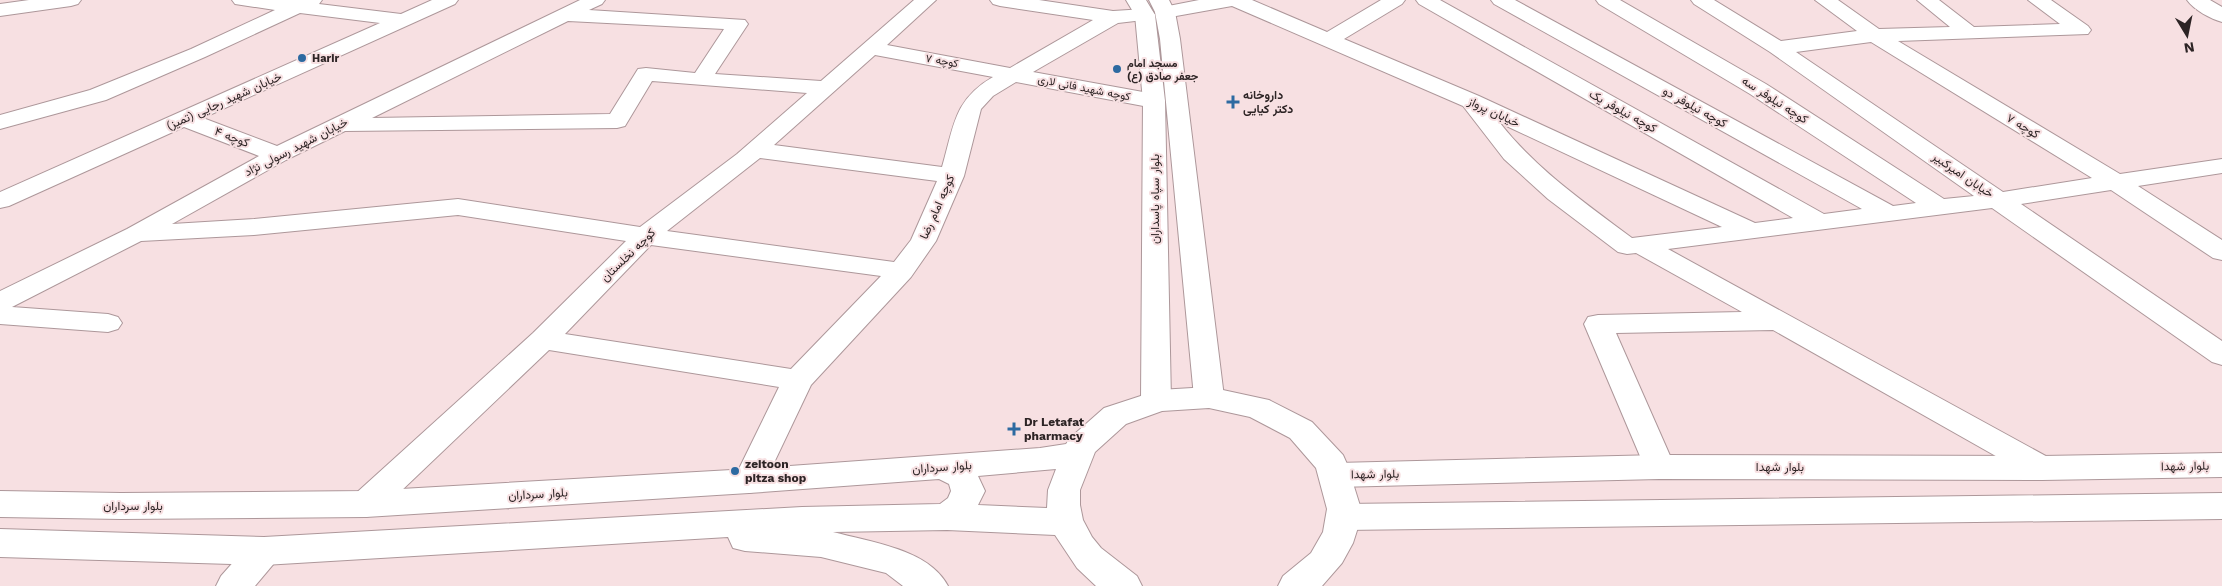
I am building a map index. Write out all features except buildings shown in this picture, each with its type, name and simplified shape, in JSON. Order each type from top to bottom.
[{"type":"main road","points":[[0,10],[71,0]]},
{"type":"main road","points":[[242,0],[306,3],[405,20]]},
{"type":"main road","name":"خیابان شهید رجایی (تمیز)","points":[[0,202],[448,0]]},
{"type":"main road","name":"خیابان شهید رسولی نژاد","points":[[0,302],[136,234],[278,155],[595,0]]},
{"type":"main road","name":"کوچه نخلستان","points":[[366,504],[543,340],[645,236],[755,150],[926,0]]},
{"type":"main road","points":[[1000,0],[1112,17]]},
{"type":"main road","name":"کوچه امام رضا","points":[[750,481],[798,380],[901,271],[923,241],[952,176],[970,108],[985,91],[1112,17],[1151,7],[1231,0]]},
{"type":"main road","name":"خیابان پرواز","points":[[1235,0],[1471,101],[1750,230]]},
{"type":"main road","points":[[1328,40],[1395,0]]},
{"type":"main road","name":"کوچه نیلوفر یک","points":[[1426,0],[1820,222]]},
{"type":"main road","name":"کوچه نیلوفر سه","points":[[1606,0],[1758,88],[1938,208]]},
{"type":"main road","name":"خیابان امیرکبیر","points":[[1701,0],[1776,48],[2000,200],[2222,355]]},
{"type":"main road","name":"کوچه ۷","points":[[1825,0],[1875,35],[2115,182],[2222,252]]},
{"type":"main road","points":[[1927,0],[1970,33]]},
{"type":"main road","points":[[1776,48],[1875,35],[2080,30],[2038,0]]},
{"type":"main road","points":[[2197,0],[2222,16]]},
{"type":"main road","points":[[0,142],[98,95],[306,3]]},
{"type":"main road","points":[[1452,14],[1492,4]]},
{"type":"main road","name":"کوچه نیلوفر دو","points":[[1492,4],[1889,214]]},
{"type":"main road","points":[[1151,7],[1170,39],[1209,397]]},
{"type":"main road","name":"بلوار سپاه پاسداران","points":[[1151,7],[1154,101],[1156,401]]},
{"type":"main road","points":[[563,15],[738,24],[701,80]]},
{"type":"main road","name":"کوچه ۷","points":[[870,48],[1014,74]]},
{"type":"main road","points":[[338,125],[617,122],[646,74],[701,80],[825,88]]},
{"type":"main road","name":"کوچه شهید فانی لاری","points":[[1014,74],[1154,101]]},
{"type":"main road","points":[[0,122],[98,95]]},
{"type":"main road","points":[[1471,101],[1512,154],[1557,194],[1627,246],[2000,200],[2222,166]]},
{"type":"main road","name":"کوچه ۴","points":[[185,119],[278,155]]},
{"type":"main road","points":[[755,150],[952,176]]},
{"type":"main road","points":[[136,234],[254,227],[458,207],[645,236],[901,271]]},
{"type":"main road","points":[[1640,244],[2042,468]]},
{"type":"main road","points":[[0,315],[108,323]]},
{"type":"main road","points":[[1659,467],[1598,324],[1778,321]]},
{"type":"main road","points":[[543,340],[798,380]]},
{"type":"main road","points":[[1124,586],[1107,576],[1081,551],[1066,522],[1062,498],[1065,476],[1074,454],[1089,436],[1108,420],[1131,409],[1156,401],[1182,397],[1209,397],[1237,401],[1263,409],[1287,421],[1308,436],[1325,454],[1337,475],[1343,496],[1344,517],[1337,543],[1321,566],[1297,586]]},
{"type":"main road","name":"بلوار سرداران","points":[[0,504],[121,506],[366,504],[750,481],[1040,460],[1074,454]]},
{"type":"main road","name":"بلوار شهدا","points":[[1337,475],[1659,467],[2042,468],[2222,465]]},
{"type":"main road","points":[[2177,466],[2218,507]]},
{"type":"main road","points":[[942,467],[962,476],[968,491],[961,506],[947,518]]},
{"type":"main road","points":[[1344,517],[2218,507]]},
{"type":"main road","points":[[0,543],[264,551],[802,520],[947,518],[1066,522]]},
{"type":"main road","points":[[631,531],[821,543],[896,562],[930,586]]},
{"type":"main road","points":[[234,586],[264,551]]},
{"type":"place","name":"Harir","points":[[302,58]]},
{"type":"place","name":"مسجد امام جعفر صادق (ع)","points":[[1117,69]]},
{"type":"place","name":"داروخانه دکتر کیایی","points":[[1233,102]]},
{"type":"place","name":"Dr Letafat pharmacy","points":[[1014,429]]},
{"type":"place","name":"zeitoon pitza shop","points":[[735,471]]}]
